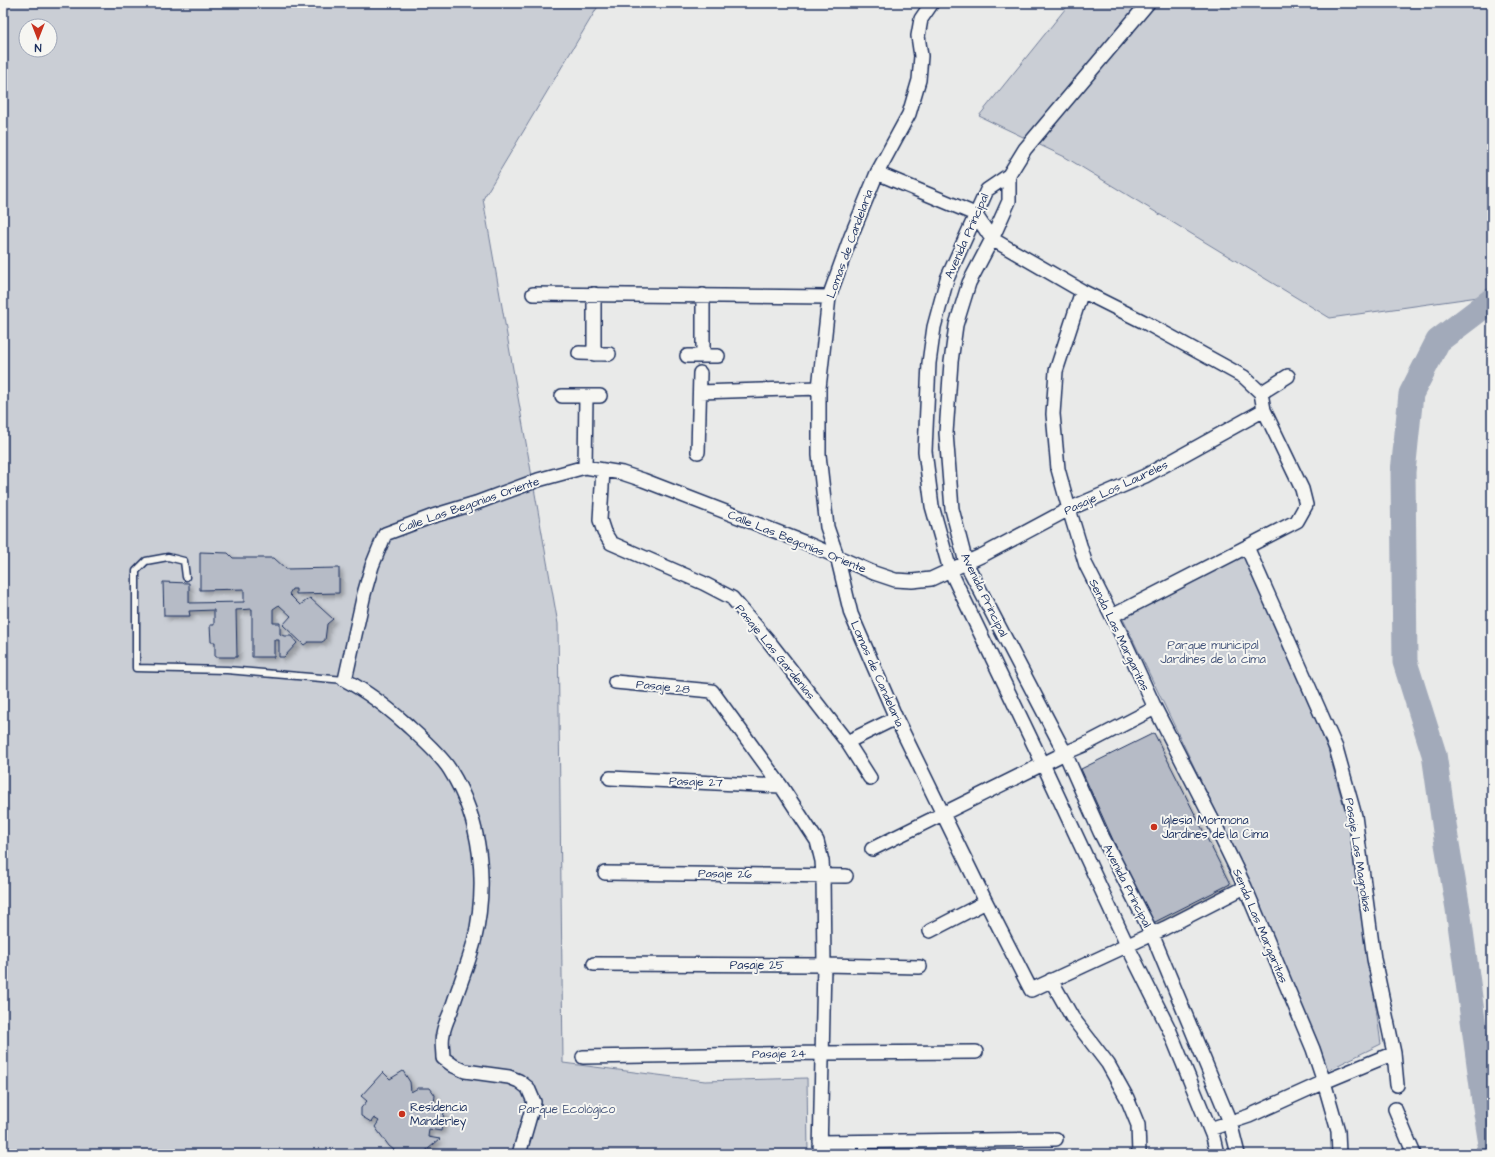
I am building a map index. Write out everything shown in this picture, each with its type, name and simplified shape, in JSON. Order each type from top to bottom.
[{"type":"street","name":"Lomas de Candelaria","points":[[932,3],[921,19],[918,36],[921,56],[919,80],[909,114],[877,173],[851,236],[829,297],[819,388],[819,462],[827,527],[837,556],[850,614],[896,718],[942,814],[1031,990],[1152,934],[1245,888]]},
{"type":"street","points":[[1010,175],[1025,149],[1148,3]]},
{"type":"street","points":[[877,173],[975,214],[992,240],[1082,291],[1146,323],[1244,377],[1261,392],[1264,410],[1302,489],[1306,505],[1297,521],[1112,616]]},
{"type":"street","name":"Avenida Principal","points":[[1010,175],[987,190],[947,278],[934,327],[929,363],[925,450],[932,506],[950,570],[1043,764],[1127,945],[1169,1029],[1210,1129],[1217,1154]]},
{"type":"street","name":"Avenida Principal","points":[[1010,175],[1009,201],[992,240],[969,283],[956,325],[951,362],[946,433],[952,509],[966,563],[1065,753],[1100,832],[1152,934],[1230,1122],[1238,1154]]},
{"type":"street","name":"Senda Las Margaritas","points":[[1082,291],[1056,371],[1053,414],[1058,469],[1069,510],[1086,565],[1112,616],[1155,708],[1218,831],[1245,888],[1313,1049],[1338,1131],[1339,1154]]},
{"type":"street","points":[[533,294],[829,297]]},
{"type":"street","points":[[594,294],[594,354]]},
{"type":"street","points":[[703,295],[703,356]]},
{"type":"street","points":[[579,353],[609,354]]},
{"type":"street","points":[[687,356],[718,356]]},
{"type":"street","points":[[698,452],[700,373]]},
{"type":"street","points":[[1261,392],[1288,376]]},
{"type":"street","points":[[700,392],[819,388]]},
{"type":"street","points":[[562,396],[600,396]]},
{"type":"street","points":[[585,467],[586,396]]},
{"type":"street","name":"Pasaje Los Laureles","points":[[966,563],[1069,510],[1145,476],[1264,410]]},
{"type":"street","name":"Calle Las Begonias Oriente","points":[[346,680],[364,594],[372,566],[385,534],[538,480],[585,467],[622,473],[643,480],[837,556],[874,573],[895,580],[912,581],[931,579],[966,563]]},
{"type":"street","name":"Pasaje Las Gardenias","points":[[602,470],[600,520],[604,532],[611,544],[732,598],[767,639],[847,742],[870,778]]},
{"type":"street","name":"Pasaje Las Magnolias","points":[[1247,547],[1336,748],[1355,816],[1374,959],[1394,1053],[1397,1085]]},
{"type":"street","points":[[346,680],[363,689],[389,709],[422,738],[449,769],[466,799],[476,830],[480,860],[482,898],[474,943],[442,1034],[443,1058],[454,1066],[465,1071],[509,1077],[519,1081],[528,1088],[534,1102],[519,1154]]},
{"type":"street","name":"Pasaje 28","points":[[615,682],[712,691],[781,786]]},
{"type":"street","points":[[872,849],[1084,745],[1155,708]]},
{"type":"street","points":[[847,742],[896,718]]},
{"type":"street","name":"Pasaje 27","points":[[610,778],[781,786]]},
{"type":"street","points":[[781,786],[817,841],[822,861],[824,965],[820,1148],[1056,1140]]},
{"type":"street","name":"Pasaje 26","points":[[605,873],[846,876]]},
{"type":"street","points":[[930,931],[986,902]]},
{"type":"street","name":"Pasaje 25","points":[[594,964],[824,965],[920,968]]},
{"type":"street","points":[[1051,980],[1072,1017],[1108,1064],[1127,1098],[1138,1125],[1139,1154]]},
{"type":"street","name":"Pasaje 24","points":[[583,1057],[976,1052]]},
{"type":"street","points":[[1210,1129],[1249,1116],[1324,1082],[1394,1053]]},
{"type":"street","points":[[1395,1109],[1414,1154]]},
{"type":"lane","points":[[186,577],[184,561],[168,557],[146,561],[136,571],[136,668],[227,670],[346,680]]},
{"type":"green space","name":"Parque Ecológico","points":[[3,3],[600,3],[483,199],[558,624],[563,1063],[705,1081],[807,1078],[808,1154],[3,1154]]},
{"type":"green space","points":[[1070,3],[1492,3],[1492,295],[1330,318],[1065,157],[979,116]]},
{"type":"green space","name":"Parque municipal Jardines de la cima","points":[[1244,555],[1327,746],[1351,832],[1381,1044],[1326,1071],[1255,893],[1122,617]]},
{"type":"building","points":[[200,552],[228,553],[233,558],[274,558],[286,569],[339,568],[339,593],[296,594],[296,589],[292,589],[289,594],[300,605],[310,598],[333,619],[327,624],[325,640],[322,642],[308,642],[304,645],[283,625],[291,616],[279,605],[273,609],[273,623],[280,623],[280,634],[284,636],[291,636],[297,643],[284,657],[279,657],[279,640],[274,640],[274,657],[252,657],[252,609],[236,610],[237,657],[215,657],[215,642],[211,642],[210,625],[214,625],[214,610],[189,611],[190,616],[164,616],[163,582],[189,583],[189,603],[244,602],[244,589],[200,590]]},
{"type":"building","name":"Iglesia Mormona Jardines de la Cima","points":[[1154,733],[1230,884],[1151,924],[1081,769]]},
{"type":"building","name":"Residencia Manderley","points":[[403,1071],[410,1082],[411,1092],[418,1088],[430,1088],[435,1095],[433,1110],[444,1112],[441,1131],[429,1129],[428,1137],[440,1139],[422,1154],[399,1154],[389,1146],[375,1127],[379,1121],[374,1118],[371,1122],[361,1116],[361,1108],[367,1101],[361,1096],[383,1072],[390,1079]]},
{"type":"waterway","points":[[1487,1154],[1491,1144],[1458,909],[1434,754],[1405,662],[1403,472],[1411,394],[1438,341],[1492,300]]},
{"type":"place","name":"Iglesia Mormona Jardines de la Cima","points":[[1154,827]]},
{"type":"place","name":"Residencia Manderley","points":[[402,1114]]}]
